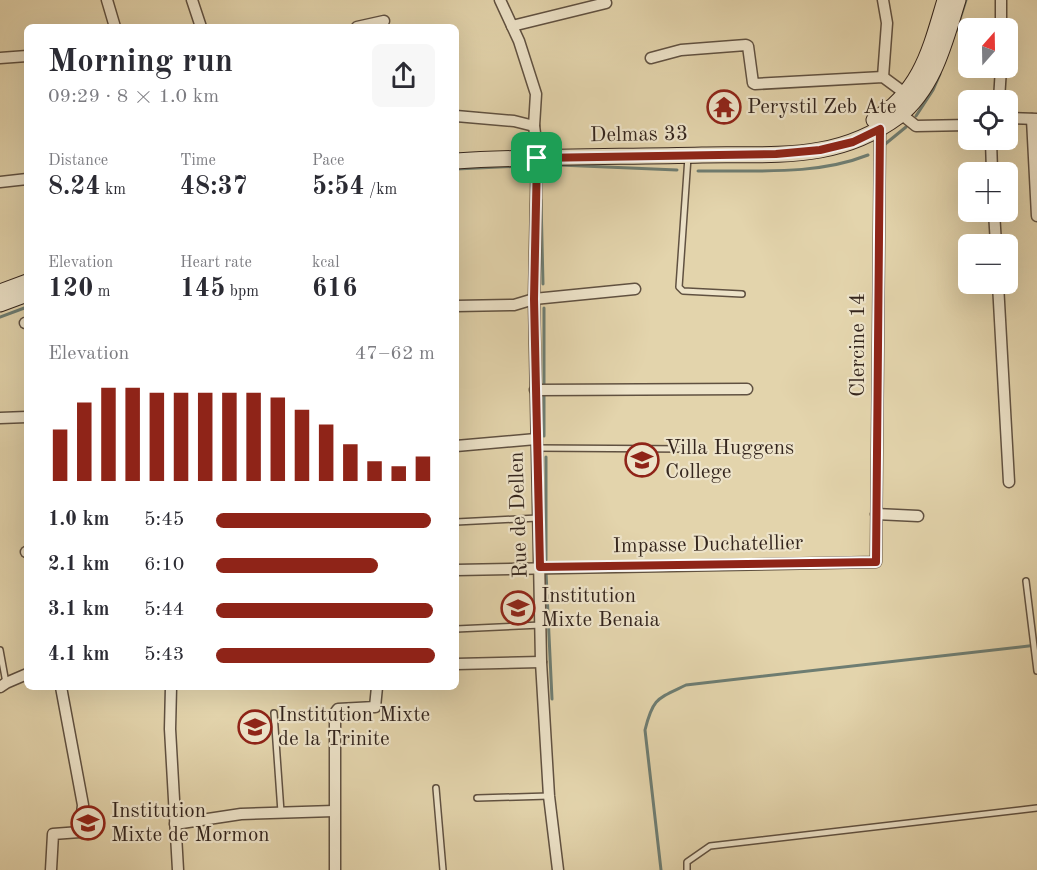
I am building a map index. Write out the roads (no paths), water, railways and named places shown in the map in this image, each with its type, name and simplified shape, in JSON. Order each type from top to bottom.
[{"type":"main road","name":"Delmas 33","points":[[459,161],[537,153],[818,141],[852,132],[876,119],[897,104],[906,94],[922,70],[928,56],[945,0]]},
{"type":"main road","name":"Delmas 33","points":[[459,151],[688,155],[776,154],[820,150],[853,142],[880,129],[901,114],[928,83],[939,60],[958,0]]},
{"type":"main road","points":[[0,292],[24,283]]},
{"type":"main road","points":[[0,304],[24,295]]},
{"type":"street","points":[[107,0],[113,24]]},
{"type":"street","points":[[192,0],[200,24]]},
{"type":"street","name":"Rue de Dellen","points":[[500,0],[519,40],[536,94],[534,299],[541,662],[549,796],[558,870]]},
{"type":"street","points":[[883,0],[887,23],[883,76]]},
{"type":"street","points":[[1001,0],[1001,18]]},
{"type":"street","points":[[512,26],[606,3]]},
{"type":"street","points":[[370,24],[384,21]]},
{"type":"street","points":[[651,58],[681,50],[746,45],[755,84],[883,76],[906,94]]},
{"type":"street","points":[[0,58],[24,56]]},
{"type":"street","points":[[901,114],[916,126],[958,125]]},
{"type":"street","points":[[459,116],[514,121],[534,126]]},
{"type":"street","points":[[1018,118],[1035,119],[1037,216]]},
{"type":"street","name":"Clercine 14","points":[[876,562],[880,129]]},
{"type":"street","points":[[0,182],[24,179]]},
{"type":"street","points":[[459,306],[514,305],[534,299],[634,289]]},
{"type":"street","points":[[999,294],[1009,482]]},
{"type":"street","points":[[536,390],[747,389]]},
{"type":"street","points":[[0,418],[24,417]]},
{"type":"street","points":[[459,446],[536,443]]},
{"type":"street","points":[[876,514],[918,516]]},
{"type":"street","name":"Impasse Duchatellier","points":[[459,570],[876,562]]},
{"type":"street","points":[[459,664],[541,662]]},
{"type":"street","points":[[3,685],[24,675]]},
{"type":"street","points":[[51,870],[53,834],[80,832],[83,806],[62,690]]},
{"type":"street","points":[[171,690],[170,729],[178,870]]},
{"type":"street","points":[[335,870],[335,713],[339,710],[375,707],[377,690]]},
{"type":"street","points":[[175,824],[241,814],[334,811]]},
{"type":"lane","points":[[688,155],[679,287],[683,291],[742,294]]},
{"type":"lane","points":[[536,443],[687,449]]},
{"type":"lane","points":[[459,522],[538,518]]},
{"type":"lane","points":[[1026,581],[1037,671]]},
{"type":"lane","points":[[459,629],[541,625]]},
{"type":"lane","points":[[0,650],[3,685]]},
{"type":"lane","points":[[274,713],[281,814]]},
{"type":"lane","points":[[436,788],[443,870]]},
{"type":"lane","points":[[477,798],[549,796]]},
{"type":"lane","points":[[687,870],[687,862],[710,846],[1037,808]]},
{"type":"waterway","points":[[956,31],[966,0]]},
{"type":"waterway","points":[[916,116],[933,90],[940,74]]},
{"type":"waterway","points":[[884,145],[906,127]]},
{"type":"waterway","points":[[698,171],[806,169],[848,162],[868,155]]},
{"type":"waterway","points":[[559,165],[677,170]]},
{"type":"waterway","points":[[459,169],[522,166]]},
{"type":"waterway","points":[[541,200],[543,284]]},
{"type":"waterway","points":[[0,317],[24,308]]},
{"type":"waterway","points":[[544,308],[544,436]]},
{"type":"waterway","points":[[546,457],[546,560]]},
{"type":"waterway","points":[[546,572],[552,699]]},
{"type":"waterway","points":[[661,870],[645,730],[654,705],[662,697],[686,685],[1037,645]]},
{"type":"place","name":"Perystil Zeb Ate","points":[[724,107]]},
{"type":"place","name":"Villa Huggens College","points":[[642,460]]},
{"type":"place","name":"Institution Mixte Benaia","points":[[518,608]]},
{"type":"place","name":"Institution Mixte de la Trinite","points":[[255,727]]},
{"type":"place","name":"Institution Mixte de Mormon","points":[[88,823]]}]
